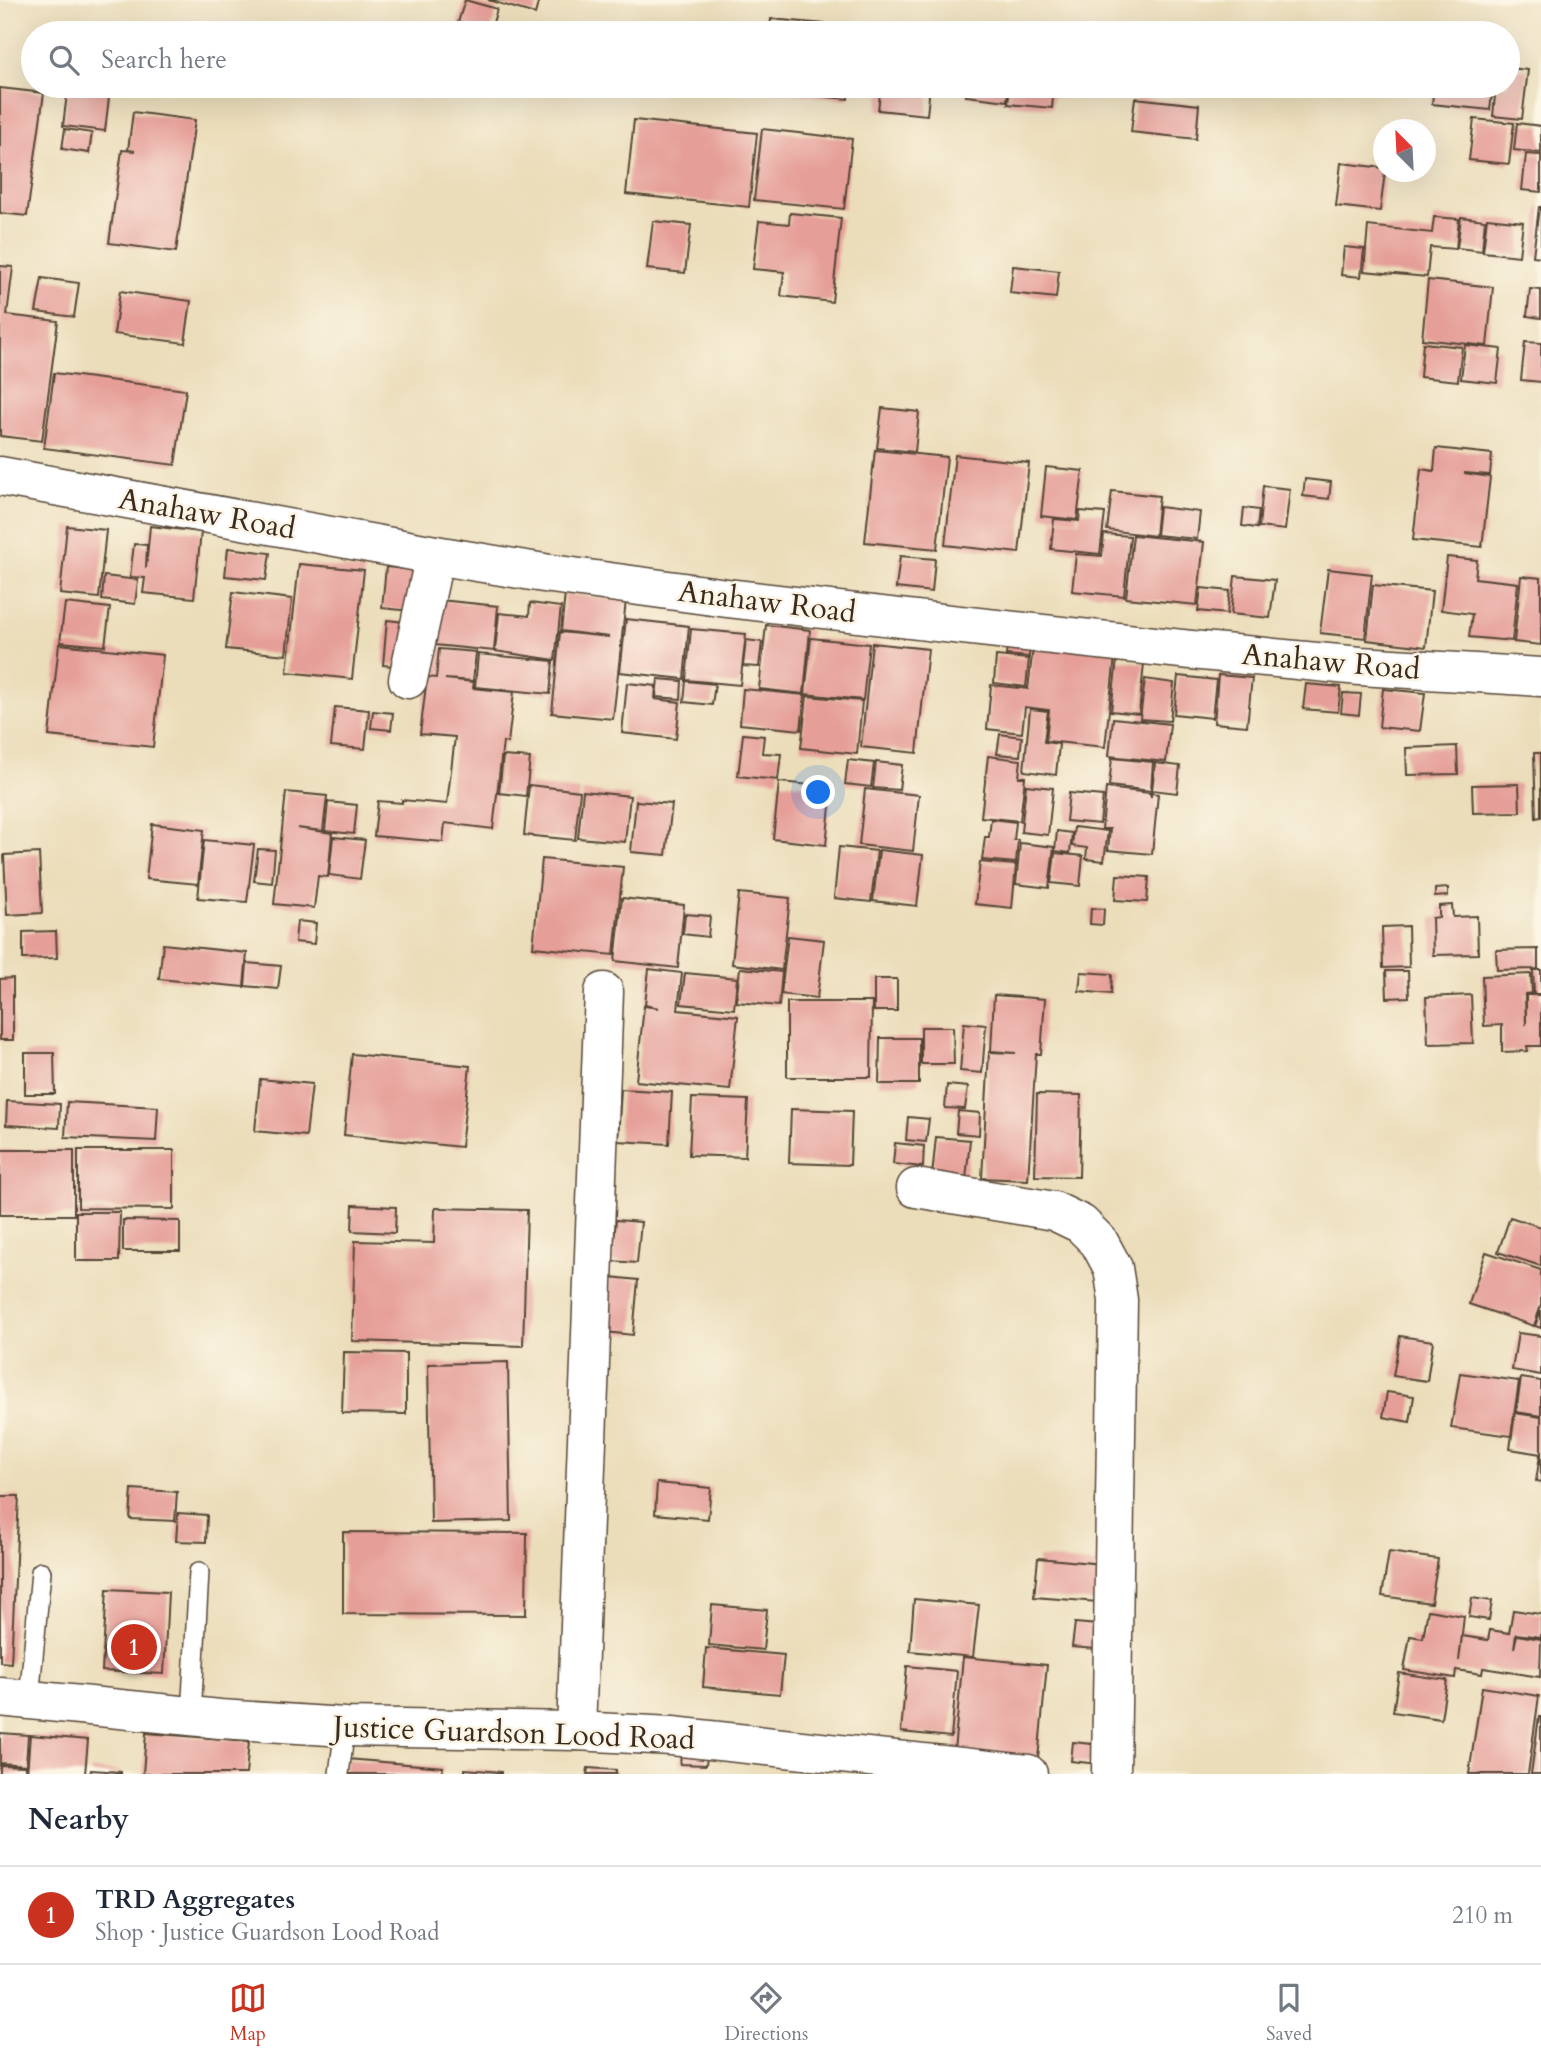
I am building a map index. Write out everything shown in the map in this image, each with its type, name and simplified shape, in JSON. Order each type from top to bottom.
[{"type":"street","name":"Anahaw Road","points":[[0,477],[435,555],[688,592],[952,624],[1360,666],[1541,677]]},
{"type":"street","points":[[408,678],[435,555]]},
{"type":"street","points":[[576,1731],[604,992]]},
{"type":"street","points":[[916,1188],[1054,1211],[1081,1224],[1099,1242],[1113,1268],[1118,1300],[1111,1774]]},
{"type":"street","name":"Justice Guardson Lood Road","points":[[15,1698],[191,1716],[345,1727],[576,1731],[672,1736],[1028,1774]]},
{"type":"lane","points":[[15,1698],[41,1572]]},
{"type":"lane","points":[[191,1716],[199,1572]]},
{"type":"lane","points":[[338,1774],[345,1727]]},
{"type":"building","points":[[465,0],[497,9],[494,21],[458,21]]},
{"type":"building","points":[[488,0],[539,0],[535,14]]},
{"type":"building","points":[[1520,69],[1528,70],[1522,119],[1493,116],[1495,98],[1520,98]]},
{"type":"building","points":[[0,88],[21,90],[21,98],[43,98],[27,216],[0,213]]},
{"type":"building","points":[[66,98],[109,98],[105,131],[63,126]]},
{"type":"building","points":[[880,98],[929,98],[927,115],[878,110]]},
{"type":"building","points":[[982,98],[1007,98],[1007,101]]},
{"type":"building","points":[[1009,98],[1053,98],[1052,108],[1008,104]]},
{"type":"building","points":[[1135,98],[1199,105],[1196,139],[1131,132]]},
{"type":"building","points":[[1433,98],[1492,98],[1490,110],[1432,104]]},
{"type":"building","points":[[133,112],[195,120],[176,252],[109,243],[122,150],[135,151],[128,150]]},
{"type":"building","points":[[1474,119],[1514,123],[1509,164],[1469,160]]},
{"type":"building","points":[[634,120],[757,133],[749,207],[626,194]]},
{"type":"building","points":[[1517,123],[1541,126],[1541,153],[1514,150]]},
{"type":"building","points":[[65,129],[92,133],[89,153],[62,149]]},
{"type":"building","points":[[762,129],[852,139],[844,209],[754,200]]},
{"type":"building","points":[[1526,154],[1541,155],[1541,192],[1522,190]]},
{"type":"building","points":[[1341,163],[1373,167],[1373,182],[1384,182],[1380,211],[1336,206]]},
{"type":"building","points":[[1541,207],[1541,257],[1533,256]]},
{"type":"building","points":[[790,213],[841,218],[832,302],[781,296],[784,272],[753,269],[759,221],[789,224]]},
{"type":"building","points":[[1434,217],[1459,219],[1456,249],[1430,247],[1427,277],[1364,271],[1368,226],[1432,233]]},
{"type":"building","points":[[1461,217],[1485,220],[1482,251],[1457,248]]},
{"type":"building","points":[[1487,218],[1523,222],[1519,256],[1483,252]]},
{"type":"building","points":[[653,221],[691,225],[685,273],[647,269]]},
{"type":"building","points":[[1344,247],[1364,249],[1361,277],[1341,275]]},
{"type":"building","points":[[0,266],[13,267],[7,315],[58,321],[42,441],[0,436]]},
{"type":"building","points":[[1013,266],[1059,271],[1056,298],[1010,293]]},
{"type":"building","points":[[42,278],[79,283],[74,317],[36,312]]},
{"type":"building","points":[[1428,280],[1493,287],[1487,346],[1422,339]]},
{"type":"building","points":[[1530,289],[1541,290],[1541,318],[1527,316]]},
{"type":"building","points":[[120,291],[191,301],[185,343],[114,334]]},
{"type":"building","points":[[1525,342],[1541,343],[1541,382],[1521,380]]},
{"type":"building","points":[[1423,343],[1462,347],[1458,381],[1420,377]]},
{"type":"building","points":[[1465,345],[1501,349],[1497,383],[1461,379]]},
{"type":"building","points":[[54,373],[186,390],[175,465],[44,448]]},
{"type":"building","points":[[882,408],[919,412],[915,452],[877,448]]},
{"type":"building","points":[[1436,448],[1492,454],[1490,475],[1464,473],[1490,477],[1482,547],[1413,540],[1421,469],[1434,471]]},
{"type":"building","points":[[875,450],[947,457],[937,549],[865,542]]},
{"type":"building","points":[[955,455],[1029,463],[1019,553],[945,545]]},
{"type":"building","points":[[1046,467],[1083,471],[1077,520],[1041,516]]},
{"type":"building","points":[[1305,479],[1331,482],[1329,499],[1303,496]]},
{"type":"building","points":[[1263,486],[1290,489],[1285,530],[1259,527]]},
{"type":"building","points":[[1112,491],[1159,496],[1155,536],[1107,530]]},
{"type":"building","points":[[1159,507],[1200,512],[1197,539],[1156,535]]},
{"type":"building","points":[[1244,508],[1259,510],[1257,528],[1242,526]]},
{"type":"building","points":[[1080,511],[1105,513],[1100,554],[1051,549],[1054,519],[1079,521]]},
{"type":"building","points":[[67,526],[106,530],[99,598],[60,594]]},
{"type":"building","points":[[150,526],[201,532],[194,598],[143,593],[145,578],[130,577],[134,544],[147,545],[146,568]]},
{"type":"building","points":[[1104,534],[1130,536],[1124,596],[1072,591],[1076,554],[1102,556]]},
{"type":"building","points":[[1133,535],[1204,542],[1197,605],[1126,598]]},
{"type":"building","points":[[228,548],[270,553],[266,580],[225,576]]},
{"type":"building","points":[[900,556],[935,559],[932,592],[896,588]]},
{"type":"building","points":[[1447,557],[1477,560],[1475,578],[1518,583],[1512,641],[1469,637],[1472,614],[1441,610]]},
{"type":"building","points":[[299,564],[364,570],[352,679],[287,672]]},
{"type":"building","points":[[386,567],[416,570],[411,611],[382,608]]},
{"type":"building","points":[[1328,569],[1372,574],[1365,638],[1320,633]]},
{"type":"building","points":[[104,576],[138,580],[135,604],[102,600]]},
{"type":"building","points":[[1235,576],[1275,580],[1270,618],[1231,614]]},
{"type":"building","points":[[1521,576],[1541,578],[1541,645],[1514,642]]},
{"type":"building","points":[[1373,585],[1432,591],[1426,647],[1367,640]]},
{"type":"building","points":[[1201,588],[1230,591],[1227,614],[1198,611]]},
{"type":"building","points":[[233,592],[292,599],[286,655],[226,649]]},
{"type":"building","points":[[565,594],[626,600],[613,719],[552,713],[560,632],[609,637],[561,631]]},
{"type":"building","points":[[440,600],[498,606],[494,651],[435,645]]},
{"type":"building","points":[[65,603],[110,608],[105,646],[60,642]]},
{"type":"building","points":[[530,603],[561,607],[555,660],[495,651],[499,613],[529,616]]},
{"type":"building","points":[[626,619],[689,626],[684,679],[620,672]]},
{"type":"building","points":[[387,620],[413,623],[408,667],[383,665]]},
{"type":"building","points":[[766,625],[810,630],[804,694],[759,689]]},
{"type":"building","points":[[691,629],[746,634],[740,685],[686,680]]},
{"type":"building","points":[[1009,635],[1030,637],[1029,657],[1006,655]]},
{"type":"building","points":[[811,638],[869,644],[863,700],[805,694]]},
{"type":"building","points":[[1034,639],[1116,647],[1105,747],[1046,741],[1049,710],[1025,707],[1022,733],[987,729],[991,685],[1028,689]]},
{"type":"building","points":[[746,640],[762,642],[759,667],[743,666]]},
{"type":"building","points":[[872,643],[928,649],[917,753],[861,747]]},
{"type":"building","points":[[59,644],[163,655],[153,747],[49,736]]},
{"type":"building","points":[[439,649],[476,652],[473,681],[445,679],[474,682],[473,688],[514,692],[508,743],[503,742],[493,829],[445,823],[443,842],[374,836],[378,801],[447,804],[455,737],[420,734],[427,677],[436,678]]},
{"type":"building","points":[[478,654],[553,661],[550,694],[475,687]]},
{"type":"building","points":[[996,656],[1029,659],[1026,687],[994,683]]},
{"type":"building","points":[[1117,660],[1144,663],[1139,714],[1111,711]]},
{"type":"building","points":[[1218,675],[1252,678],[1247,726],[1214,723]]},
{"type":"building","points":[[1178,676],[1216,680],[1212,718],[1174,714]]},
{"type":"building","points":[[658,679],[682,681],[681,699],[656,697]]},
{"type":"building","points":[[1145,679],[1174,683],[1170,721],[1140,719]]},
{"type":"building","points":[[686,681],[715,684],[712,705],[684,702]]},
{"type":"building","points":[[627,683],[656,686],[655,699],[680,702],[676,739],[622,733]]},
{"type":"building","points":[[1306,684],[1341,687],[1338,712],[1303,709]]},
{"type":"building","points":[[743,689],[805,695],[801,730],[740,724]]},
{"type":"building","points":[[1383,689],[1425,693],[1420,731],[1379,727]]},
{"type":"building","points":[[1343,693],[1361,694],[1359,715],[1341,713]]},
{"type":"building","points":[[807,696],[862,701],[857,754],[801,748]]},
{"type":"building","points":[[335,707],[369,710],[365,749],[331,746]]},
{"type":"building","points":[[1030,709],[1048,711],[1044,742],[1059,744],[1056,775],[1024,771]]},
{"type":"building","points":[[373,711],[393,713],[391,730],[371,728]]},
{"type":"building","points":[[1113,718],[1170,724],[1166,762],[1109,756]]},
{"type":"building","points":[[743,734],[764,736],[762,753],[781,754],[778,780],[738,776]]},
{"type":"building","points":[[1000,734],[1022,737],[1020,756],[997,754]]},
{"type":"building","points":[[1457,746],[1458,774],[1407,775],[1406,748]]},
{"type":"building","points":[[1534,753],[1541,753],[1541,817],[1536,818]]},
{"type":"building","points":[[503,756],[530,758],[526,796],[499,793]]},
{"type":"building","points":[[988,756],[1021,760],[1019,777],[1025,777],[1020,821],[981,817]]},
{"type":"building","points":[[1112,758],[1153,762],[1151,791],[1109,786]]},
{"type":"building","points":[[848,760],[874,763],[871,787],[845,784]]},
{"type":"building","points":[[876,762],[902,765],[899,790],[873,788]]},
{"type":"building","points":[[1155,763],[1180,766],[1177,793],[1152,790]]},
{"type":"building","points":[[779,782],[832,787],[826,845],[773,839]]},
{"type":"building","points":[[1519,784],[1520,812],[1473,813],[1472,785]]},
{"type":"building","points":[[529,785],[580,791],[575,840],[524,835]]},
{"type":"building","points":[[1026,785],[1053,788],[1048,835],[1021,832]]},
{"type":"building","points":[[1106,788],[1150,793],[1151,797],[1151,793],[1158,794],[1152,854],[1108,850],[1110,829],[1102,829]]},
{"type":"building","points":[[865,789],[919,795],[913,851],[859,845]]},
{"type":"building","points":[[583,791],[630,796],[625,842],[578,838]]},
{"type":"building","points":[[286,792],[327,796],[323,831],[297,828],[332,833],[328,877],[318,876],[314,908],[274,904]]},
{"type":"building","points":[[1069,793],[1103,796],[1100,824],[1066,821]]},
{"type":"building","points":[[636,801],[672,804],[666,855],[631,852]]},
{"type":"building","points":[[328,802],[357,805],[354,834],[325,831]]},
{"type":"building","points":[[991,819],[1016,822],[1016,863],[982,860]]},
{"type":"building","points":[[152,824],[204,830],[198,884],[146,879]]},
{"type":"building","points":[[1074,827],[1108,831],[1104,861],[1086,859],[1087,848],[1072,846]]},
{"type":"building","points":[[1057,831],[1072,833],[1070,853],[1055,851]]},
{"type":"building","points":[[333,837],[365,840],[360,879],[329,875]]},
{"type":"building","points":[[204,840],[254,845],[247,902],[198,898]]},
{"type":"building","points":[[1020,843],[1054,847],[1049,888],[1016,884]]},
{"type":"building","points":[[839,847],[877,851],[871,902],[834,898]]},
{"type":"building","points":[[258,849],[275,850],[272,883],[254,881]]},
{"type":"building","points":[[879,850],[923,855],[917,906],[873,901]]},
{"type":"building","points":[[39,853],[42,913],[7,915],[4,855]]},
{"type":"building","points":[[1055,853],[1083,856],[1080,886],[1051,883]]},
{"type":"building","points":[[542,859],[623,867],[614,955],[533,947]]},
{"type":"building","points":[[980,862],[1016,865],[1012,908],[975,904]]},
{"type":"building","points":[[1117,875],[1149,877],[1147,902],[1115,900]]},
{"type":"building","points":[[1448,888],[1448,896],[1435,897],[1435,889]]},
{"type":"building","points":[[739,893],[790,898],[782,970],[732,964]]},
{"type":"building","points":[[622,898],[684,905],[678,968],[615,961]]},
{"type":"building","points":[[1452,905],[1453,917],[1477,916],[1478,954],[1433,955],[1432,918],[1439,917],[1439,906]]},
{"type":"building","points":[[1091,908],[1104,909],[1103,925],[1090,924]]},
{"type":"building","points":[[685,914],[710,916],[708,937],[683,934]]},
{"type":"building","points":[[297,921],[316,923],[314,944],[295,942]]},
{"type":"building","points":[[1408,926],[1409,967],[1383,968],[1382,927]]},
{"type":"building","points":[[56,931],[57,958],[23,959],[23,932]]},
{"type":"building","points":[[788,936],[824,940],[817,998],[781,994]]},
{"type":"building","points":[[163,944],[247,953],[244,987],[159,979]]},
{"type":"building","points":[[1538,949],[1538,969],[1497,970],[1496,950]]},
{"type":"building","points":[[247,963],[281,966],[278,989],[245,986]]},
{"type":"building","points":[[740,968],[782,972],[779,1006],[736,1002]]},
{"type":"building","points":[[649,969],[682,973],[678,1010],[738,1016],[730,1090],[636,1081],[644,1006],[659,1008],[645,1005]]},
{"type":"building","points":[[1533,970],[1541,970],[1541,994],[1534,994]]},
{"type":"building","points":[[1386,971],[1408,971],[1409,997],[1387,998]]},
{"type":"building","points":[[1081,972],[1112,974],[1111,994],[1079,991]]},
{"type":"building","points":[[685,973],[737,978],[734,1009],[681,1004]]},
{"type":"building","points":[[1531,974],[1532,993],[1525,994],[1526,1025],[1526,995],[1541,995],[1541,1046],[1527,1046],[1528,1051],[1502,1052],[1502,1025],[1484,1026],[1482,976]]},
{"type":"building","points":[[13,978],[13,1040],[0,1040],[0,979]]},
{"type":"building","points":[[874,979],[897,979],[897,1011],[874,1011]]},
{"type":"building","points":[[994,995],[1045,999],[1041,1054],[1036,1054],[1028,1180],[982,1178],[989,1052],[1016,1053],[991,1051]]},
{"type":"building","points":[[1471,995],[1473,1043],[1428,1044],[1426,997]]},
{"type":"building","points":[[787,1002],[872,1002],[871,1077],[787,1077]]},
{"type":"building","points":[[964,1023],[986,1025],[982,1073],[960,1071]]},
{"type":"building","points":[[921,1027],[953,1027],[954,1064],[921,1064]]},
{"type":"building","points":[[880,1038],[919,1038],[919,1084],[879,1084]]},
{"type":"building","points":[[25,1053],[54,1053],[55,1094],[25,1094]]},
{"type":"building","points":[[352,1054],[470,1066],[461,1147],[344,1135]]},
{"type":"building","points":[[260,1079],[312,1084],[306,1136],[255,1131]]},
{"type":"building","points":[[947,1085],[968,1087],[965,1109],[945,1108]]},
{"type":"building","points":[[621,1089],[672,1092],[669,1144],[618,1141]]},
{"type":"building","points":[[1037,1094],[1081,1095],[1079,1177],[1035,1176]]},
{"type":"building","points":[[692,1098],[748,1100],[745,1157],[689,1155]]},
{"type":"building","points":[[7,1101],[60,1104],[59,1128],[6,1125]]},
{"type":"building","points":[[67,1102],[158,1107],[156,1141],[65,1137]]},
{"type":"building","points":[[791,1109],[852,1111],[850,1165],[789,1163]]},
{"type":"building","points":[[958,1111],[980,1113],[979,1135],[956,1133]]},
{"type":"building","points":[[908,1117],[929,1119],[926,1142],[906,1140]]},
{"type":"building","points":[[936,1137],[970,1140],[966,1179],[932,1176]]},
{"type":"building","points":[[895,1143],[924,1146],[923,1167],[893,1164]]},
{"type":"building","points":[[0,1150],[74,1150],[74,1215],[0,1215]]},
{"type":"building","points":[[78,1150],[174,1150],[174,1209],[78,1208]]},
{"type":"building","points":[[353,1205],[396,1207],[395,1233],[352,1231]]},
{"type":"building","points":[[435,1208],[527,1210],[523,1346],[352,1341],[355,1241],[434,1243]]},
{"type":"building","points":[[76,1212],[120,1212],[119,1261],[76,1261]]},
{"type":"building","points":[[1510,1217],[1541,1227],[1541,1266],[1498,1252]]},
{"type":"building","points":[[123,1220],[180,1221],[180,1251],[123,1251]]},
{"type":"building","points":[[616,1220],[641,1222],[637,1263],[612,1261]]},
{"type":"building","points":[[1486,1252],[1541,1270],[1541,1305],[1534,1326],[1469,1304]]},
{"type":"building","points":[[610,1277],[638,1280],[633,1335],[605,1332]]},
{"type":"building","points":[[1541,1310],[1541,1328],[1535,1326]]},
{"type":"building","points":[[1518,1333],[1541,1336],[1541,1375],[1512,1370]]},
{"type":"building","points":[[1400,1336],[1433,1341],[1427,1381],[1393,1376]]},
{"type":"building","points":[[344,1352],[406,1353],[406,1414],[342,1413]]},
{"type":"building","points":[[508,1362],[511,1521],[431,1523],[428,1364]]},
{"type":"building","points":[[1460,1373],[1519,1381],[1511,1436],[1451,1428]]},
{"type":"building","points":[[1521,1378],[1541,1381],[1541,1416],[1516,1412]]},
{"type":"building","points":[[1387,1392],[1414,1396],[1410,1422],[1383,1417]]},
{"type":"building","points":[[1515,1413],[1541,1417],[1541,1454],[1510,1449]]},
{"type":"building","points":[[1541,1455],[1541,1482],[1536,1481]]},
{"type":"building","points":[[657,1483],[711,1488],[708,1519],[655,1514]]},
{"type":"building","points":[[132,1489],[177,1492],[175,1521],[130,1519]]},
{"type":"building","points":[[0,1496],[19,1496],[11,1663],[0,1662]]},
{"type":"building","points":[[178,1513],[207,1515],[206,1542],[176,1541]]},
{"type":"building","points":[[343,1532],[527,1533],[526,1615],[343,1614]]},
{"type":"building","points":[[1389,1552],[1438,1559],[1431,1603],[1382,1596]]},
{"type":"building","points":[[1038,1558],[1102,1564],[1098,1602],[1034,1597]]},
{"type":"building","points":[[107,1589],[168,1592],[164,1674],[102,1671]]},
{"type":"building","points":[[1472,1598],[1492,1601],[1489,1620],[1469,1617]]},
{"type":"building","points":[[914,1599],[979,1605],[973,1657],[910,1651]]},
{"type":"building","points":[[712,1605],[767,1610],[763,1650],[709,1645]]},
{"type":"building","points":[[1428,1610],[1464,1616],[1459,1661],[1462,1636],[1488,1640],[1490,1630],[1509,1633],[1513,1610],[1541,1614],[1541,1637],[1516,1634],[1514,1648],[1517,1635],[1541,1639],[1540,1677],[1483,1668],[1482,1674],[1456,1670],[1455,1678],[1404,1670],[1410,1636],[1423,1638]]},
{"type":"building","points":[[1075,1623],[1098,1625],[1095,1649],[1072,1647]]},
{"type":"building","points":[[706,1648],[784,1655],[780,1694],[703,1687]]},
{"type":"building","points":[[963,1657],[1047,1665],[1038,1759],[954,1751]]},
{"type":"building","points":[[907,1666],[957,1671],[951,1737],[901,1732]]},
{"type":"building","points":[[1399,1673],[1447,1680],[1441,1719],[1393,1712]]},
{"type":"building","points":[[1482,1687],[1539,1696],[1528,1774],[1469,1774]]},
{"type":"building","points":[[1539,1717],[1541,1774],[1531,1774]]},
{"type":"building","points":[[0,1733],[28,1735],[26,1765],[0,1763]]},
{"type":"building","points":[[146,1733],[249,1741],[246,1774],[143,1774]]},
{"type":"building","points":[[30,1735],[88,1740],[85,1774],[27,1774]]},
{"type":"building","points":[[1073,1742],[1100,1745],[1098,1764],[1071,1761]]},
{"type":"building","points":[[682,1744],[708,1746],[706,1765],[680,1764]]},
{"type":"building","points":[[347,1759],[443,1767],[442,1774],[345,1774]]},
{"type":"building","points":[[0,1765],[25,1766],[25,1774],[0,1774]]},
{"type":"building","points":[[588,1768],[616,1770],[616,1774],[587,1774]]},
{"type":"building","points":[[465,1769],[501,1772],[501,1774],[465,1774]]},
{"type":"building","points":[[91,1770],[121,1772],[121,1774],[90,1774]]},
{"type":"place","name":"TRD Aggregates","points":[[134,1647]]}]
